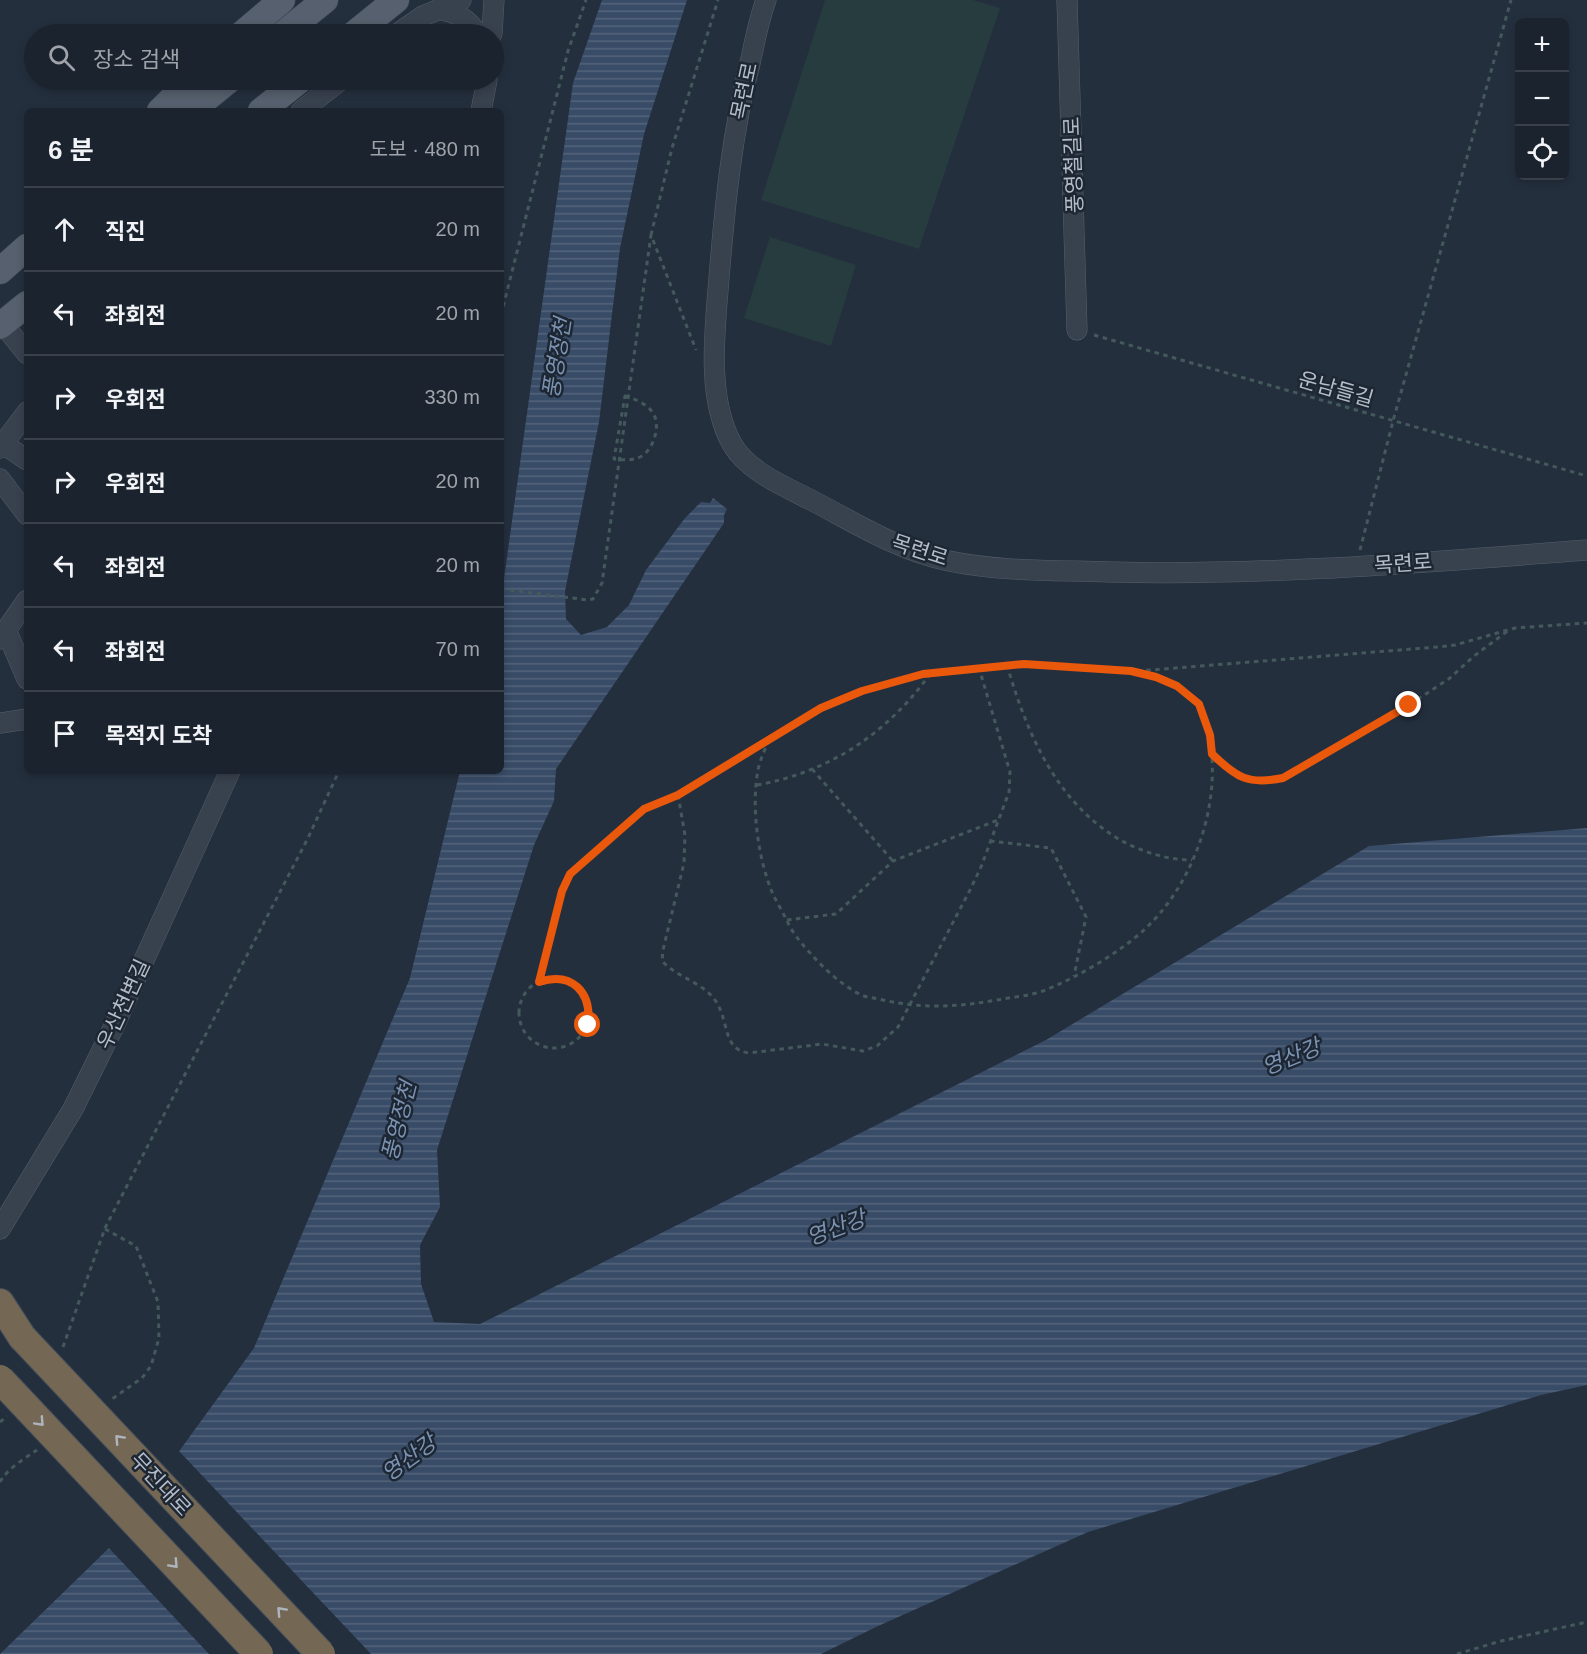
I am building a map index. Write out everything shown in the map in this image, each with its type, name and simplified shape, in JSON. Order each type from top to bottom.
[{"type":"highway","points":[[0,1303],[22,1337]]},
{"type":"highway","name":"무진대로","points":[[0,1315],[321,1654]]},
{"type":"highway","points":[[0,1379],[259,1654]]},
{"type":"main road","points":[[254,24],[282,0]]},
{"type":"main road","points":[[295,24],[325,0]]},
{"type":"main road","points":[[366,24],[396,0]]},
{"type":"main road","points":[[163,108],[181,90]]},
{"type":"main road","points":[[195,108],[217,90]]},
{"type":"main road","points":[[265,108],[287,90]]},
{"type":"main road","points":[[0,271],[24,250]]},
{"type":"street","points":[[412,24],[423,16],[461,0]]},
{"type":"street","points":[[493,24],[494,0]]},
{"type":"street","name":"목련로","points":[[766,0],[739,104],[725,194],[715,342],[717,403],[723,426],[734,447],[746,461],[777,483],[868,531],[907,548],[947,560],[1003,569],[1170,573],[1356,567],[1587,550]]},
{"type":"street","name":"풍영철길로","points":[[1067,0],[1077,330]]},
{"type":"street","points":[[438,9],[458,14],[469,24]]},
{"type":"street","points":[[305,108],[328,90]]},
{"type":"street","points":[[482,108],[485,90]]},
{"type":"street","points":[[14,315],[24,345]]},
{"type":"street","points":[[24,416],[2,446],[24,458]]},
{"type":"street","points":[[0,479],[24,510]]},
{"type":"street","points":[[24,604],[3,635],[24,674]]},
{"type":"street","points":[[0,722],[24,719]]},
{"type":"street","name":"우산천변길","points":[[0,1229],[73,1108],[115,1024],[229,774]]},
{"type":"path","points":[[504,303],[562,71],[586,0]]},
{"type":"path","points":[[504,589],[588,600],[593,599],[602,583],[651,236],[672,148],[718,0]]},
{"type":"path","points":[[1356,567],[1393,421],[1511,0]]},
{"type":"path","points":[[651,236],[696,351]]},
{"type":"path","name":"운남들길","points":[[1077,330],[1587,476]]},
{"type":"path","points":[[620,460],[629,460],[643,455],[656,435],[657,427],[653,412],[642,403],[628,397]]},
{"type":"path","points":[[1131,671],[1437,647],[1465,643],[1511,629],[1587,623]]},
{"type":"path","points":[[1212,754],[1226,768],[1247,780],[1262,783],[1283,778],[1418,700],[1450,678],[1474,656],[1511,629]]},
{"type":"path","points":[[539,982],[549,978],[571,982],[581,990],[587,1000],[590,1012],[588,1025],[573,1044],[561,1048],[549,1048],[538,1044],[522,1029],[519,1018],[523,996],[539,982],[562,891],[570,874],[644,809],[678,795],[770,738],[804,717],[862,691],[930,674],[1024,664],[1131,671],[1156,677],[1177,686],[1199,704],[1210,735],[1212,754],[1213,770],[1209,810],[1200,843],[1176,894],[1145,929],[1116,950],[1074,977],[1040,992],[961,1006],[908,1006],[862,995],[826,971],[795,935],[772,891],[760,850],[755,811],[758,769],[770,738]]},
{"type":"path","points":[[1007,665],[1028,727],[1045,761],[1070,799],[1106,832],[1139,850],[1179,860],[1192,860]]},
{"type":"path","points":[[678,795],[685,835],[684,863],[662,961],[668,968],[706,989],[717,1004],[731,1045],[738,1052],[749,1053],[822,1044],[863,1052],[877,1046],[898,1027],[970,890],[1009,792],[1010,772],[1007,756],[979,668]]},
{"type":"path","points":[[757,785],[776,782],[812,769],[860,744],[887,724],[905,706],[930,674]]},
{"type":"path","points":[[812,769],[893,861]]},
{"type":"path","points":[[62,1351],[105,1228],[302,849],[338,774]]},
{"type":"path","points":[[787,920],[836,914],[893,861],[998,820]]},
{"type":"path","points":[[990,841],[1051,848],[1086,917],[1074,977]]},
{"type":"path","points":[[103,1405],[142,1378],[151,1366],[159,1338],[158,1302],[136,1246],[105,1228]]},
{"type":"path","points":[[0,1422],[8,1416]]},
{"type":"path","points":[[0,1482],[3,1476],[22,1459],[44,1446]]},
{"type":"path","points":[[1457,1654],[1501,1641],[1587,1622]]},
{"type":"green space","points":[[825,0],[973,0],[1000,8],[919,249],[761,200]]},
{"type":"green space","points":[[770,237],[856,265],[831,346],[744,318]]},
{"type":"water","points":[[602,0],[687,0],[644,134],[620,248],[599,422],[565,591],[566,619],[581,635],[607,627],[629,605],[646,570],[685,518],[701,502],[710,503],[713,498],[727,509],[724,523],[556,769],[554,801],[534,845],[437,1150],[440,1207],[420,1245],[421,1284],[434,1322],[480,1324],[1046,1040],[1369,846],[1587,828],[1587,1385],[1541,1395],[1088,1532],[821,1654],[0,1654],[109,1548],[254,1348],[410,978],[459,774],[504,774],[504,578],[573,83]]},
{"type":"pier","points":[[177,1449],[371,1654],[209,1654],[107,1546]]},
{"type":"route","points":[[588,1025],[590,1012],[581,990],[571,982],[561,979],[549,978],[539,982],[562,891],[570,874],[644,809],[678,795],[804,717],[838,700],[923,674],[960,670],[1024,664],[1131,671],[1156,677],[1177,686],[1199,704],[1210,735],[1212,754],[1226,768],[1247,780],[1262,783],[1283,778],[1409,705]]},
{"type":"water label","name":"풍영정천","points":[[557,358]]},
{"type":"water label","name":"영산강","points":[[1291,1057]]},
{"type":"water label","name":"풍영정천","points":[[399,1121]]},
{"type":"water label","name":"영산강","points":[[836,1228]]},
{"type":"water label","name":"영산강","points":[[409,1458]]}]
